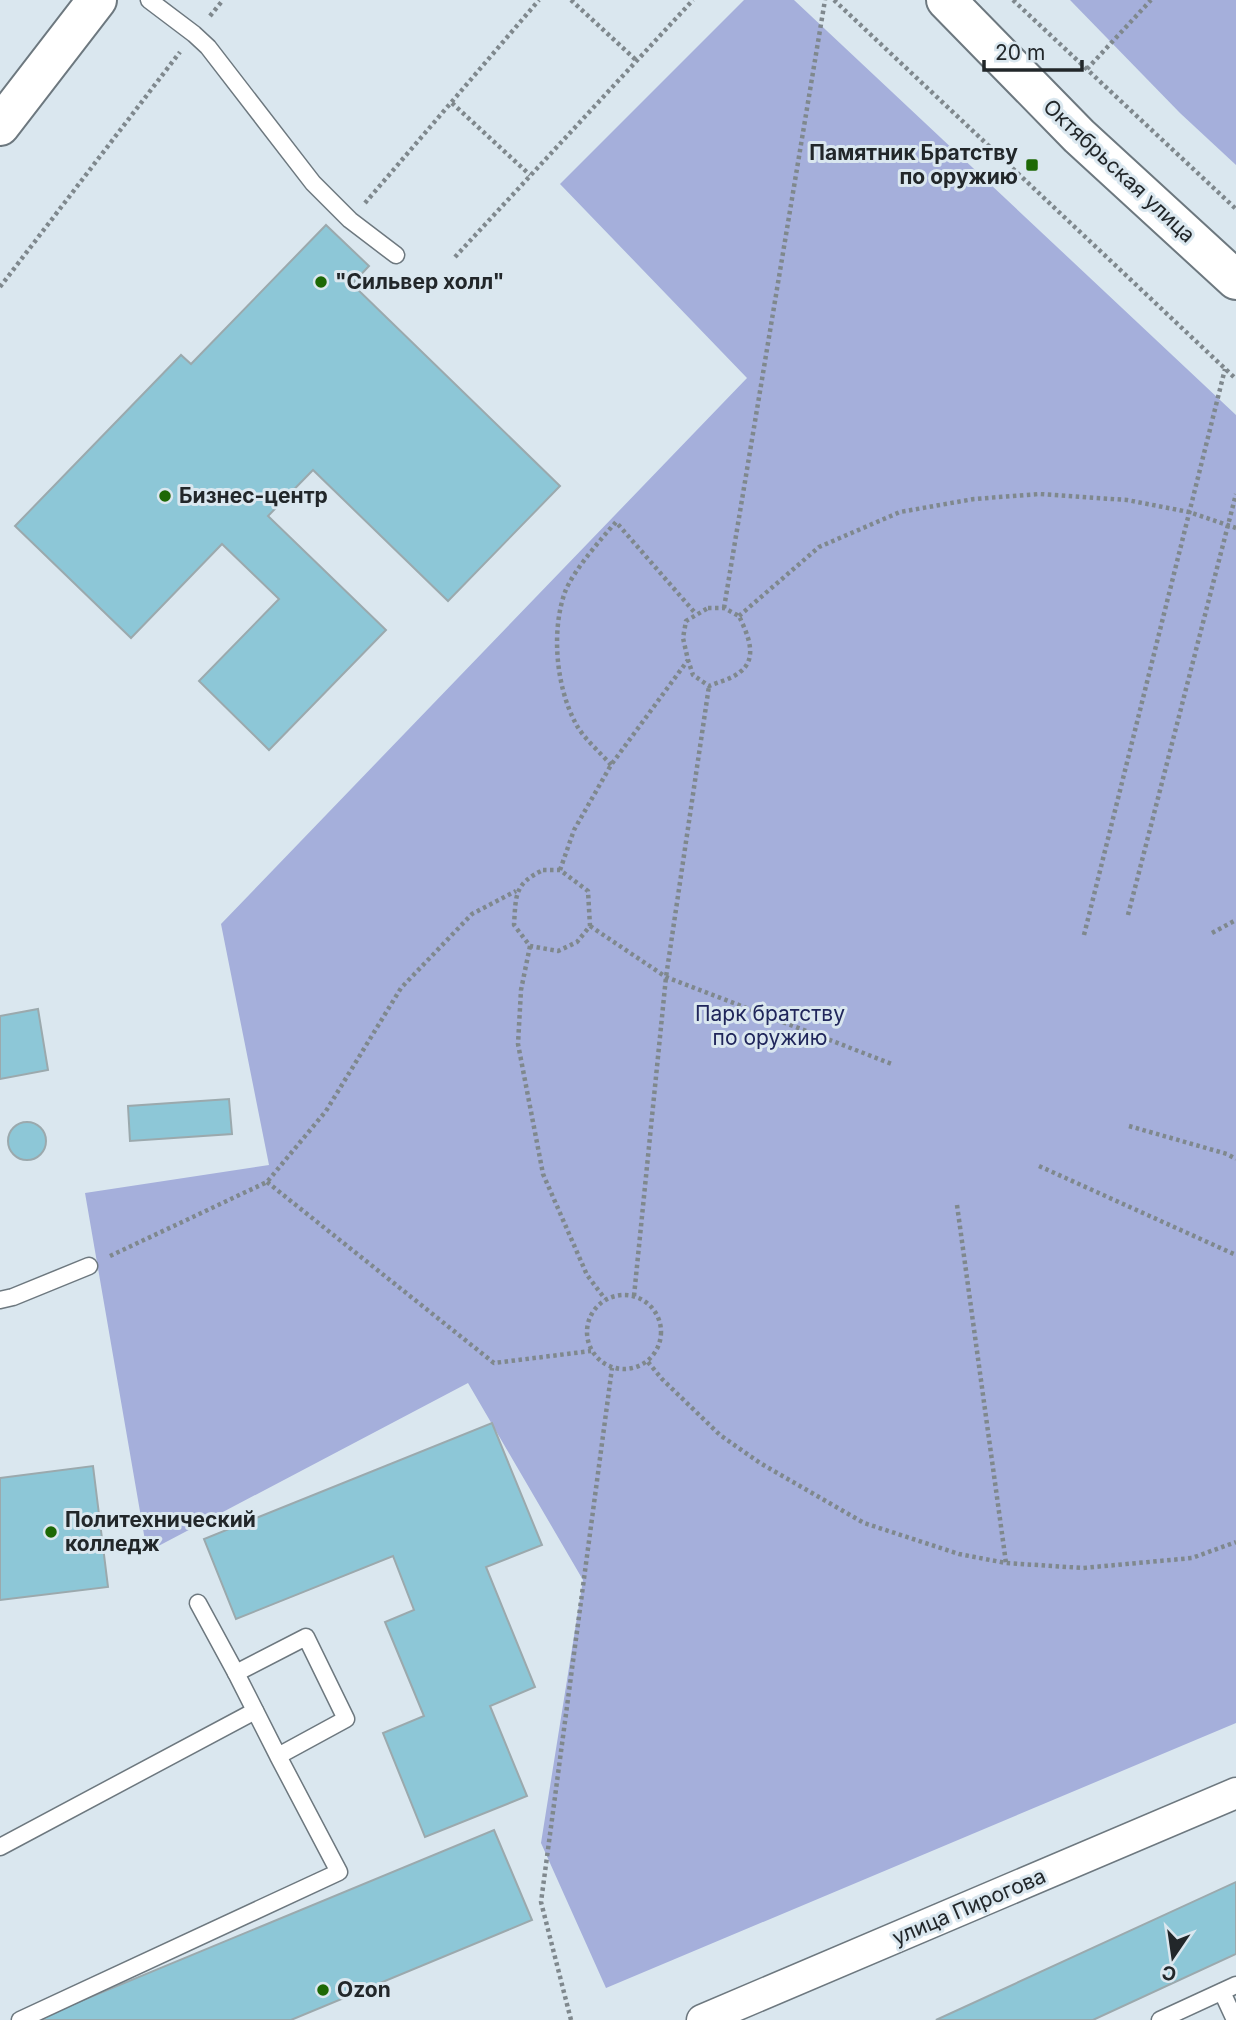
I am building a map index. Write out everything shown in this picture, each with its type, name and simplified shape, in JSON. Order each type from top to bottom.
[{"type":"main road","points":[[0,126],[97,0]]},
{"type":"main road","name":"Октябрьская улица","points":[[946,0],[1079,136],[1236,280]]},
{"type":"street","name":"улица Пирогова","points":[[702,2020],[1236,1793]]},
{"type":"lane","points":[[149,0],[208,47],[313,183],[351,220],[396,255]]},
{"type":"lane","points":[[0,1300],[89,1266]]},
{"type":"lane","points":[[20,2020],[339,1872],[198,1603]]},
{"type":"lane","points":[[236,1673],[306,1637],[346,1719],[278,1756]]},
{"type":"lane","points":[[0,1847],[255,1711]]},
{"type":"lane","points":[[1160,2020],[1229,1989],[1235,2020]]},
{"type":"path","points":[[0,287],[223,0]]},
{"type":"path","points":[[351,220],[539,0]]},
{"type":"path","points":[[571,0],[637,61]]},
{"type":"path","points":[[455,257],[693,0]]},
{"type":"path","points":[[724,608],[825,0]]},
{"type":"path","points":[[834,0],[1236,379]]},
{"type":"path","points":[[1013,0],[1236,209]]},
{"type":"path","points":[[1087,69],[1151,0]]},
{"type":"path","points":[[452,103],[530,175]]},
{"type":"path","points":[[1084,935],[1225,369]]},
{"type":"path","points":[[740,616],[819,547],[900,512],[974,499],[1039,494],[1127,500],[1189,512],[1236,528]]},
{"type":"path","points":[[1128,915],[1236,494]]},
{"type":"path","points":[[611,765],[576,724],[560,678],[556,634],[565,590],[593,549],[616,522],[696,614]]},
{"type":"path","points":[[708,608],[724,608],[740,616],[749,636],[750,658],[740,672],[709,686],[693,675],[683,638],[686,621],[708,608]]},
{"type":"path","points":[[560,870],[574,830],[611,765],[688,660]]},
{"type":"path","points":[[634,1296],[666,977],[709,686]]},
{"type":"path","points":[[89,1266],[267,1182],[326,1111],[401,988],[472,914],[516,891],[528,878],[543,870],[560,870],[588,891],[590,926],[578,942],[558,951],[530,946],[514,925],[516,891]]},
{"type":"path","points":[[1212,933],[1236,920]]},
{"type":"path","points":[[590,926],[666,977],[892,1064]]},
{"type":"path","points":[[530,946],[521,990],[518,1044],[543,1174],[587,1275],[605,1299]]},
{"type":"path","points":[[1129,1126],[1227,1154],[1236,1159]]},
{"type":"path","points":[[1038,1166],[1236,1255]]},
{"type":"path","points":[[267,1182],[494,1363],[591,1351]]},
{"type":"path","points":[[957,1205],[1006,1563]]},
{"type":"path","points":[[619,1294],[634,1296],[649,1304],[659,1320],[661,1337],[648,1362],[635,1368],[611,1368],[599,1362],[591,1351],[587,1322],[605,1299],[619,1294]]},
{"type":"path","points":[[648,1362],[720,1435],[760,1462],[864,1523],[959,1553],[1006,1563],[1083,1568],[1192,1558],[1236,1542]]},
{"type":"path","points":[[571,2020],[541,1902],[611,1368]]},
{"type":"green space","name":"Парк братству по оружию","points":[[744,0],[794,0],[1236,415],[1236,1723],[606,1988],[541,1843],[583,1580],[468,1383],[147,1552],[85,1193],[269,1165],[221,924],[747,378],[560,184]]},
{"type":"green space","points":[[1070,0],[1236,0],[1236,165],[1180,113]]},
{"type":"building","name":"Бизнес-центр","points":[[326,225],[369,266],[352,284],[560,486],[448,601],[313,470],[268,516],[386,630],[269,750],[199,681],[279,599],[222,544],[131,638],[15,526],[181,355],[191,364]]},
{"type":"building","points":[[38,1009],[48,1070],[0,1079],[0,1016]]},
{"type":"building","points":[[229,1099],[232,1134],[130,1141],[128,1106]]},
{"type":"building","points":[[27,1122],[40,1128],[46,1141],[40,1154],[27,1160],[14,1154],[8,1141],[14,1128]]},
{"type":"building","points":[[492,1423],[542,1545],[486,1567],[535,1687],[490,1706],[527,1796],[425,1837],[383,1733],[424,1716],[385,1622],[414,1610],[393,1556],[236,1619],[204,1539]]},
{"type":"building","name":"Политехнический колледж","points":[[93,1466],[108,1587],[0,1600],[0,1478]]},
{"type":"building","points":[[494,1830],[532,1920],[291,2020],[35,2020]]},
{"type":"building","points":[[1236,1882],[1236,1954],[1093,2020],[936,2020]]},
{"type":"place","name":"Памятник Братству по оружию","points":[[1032,165]]},
{"type":"place","name":"\"Сильвер холл\"","points":[[321,282]]},
{"type":"place","name":"Бизнес-центр","points":[[165,496]]},
{"type":"place","name":"Политехнический колледж","points":[[51,1532]]},
{"type":"place","name":"Ozon","points":[[323,1990]]}]
